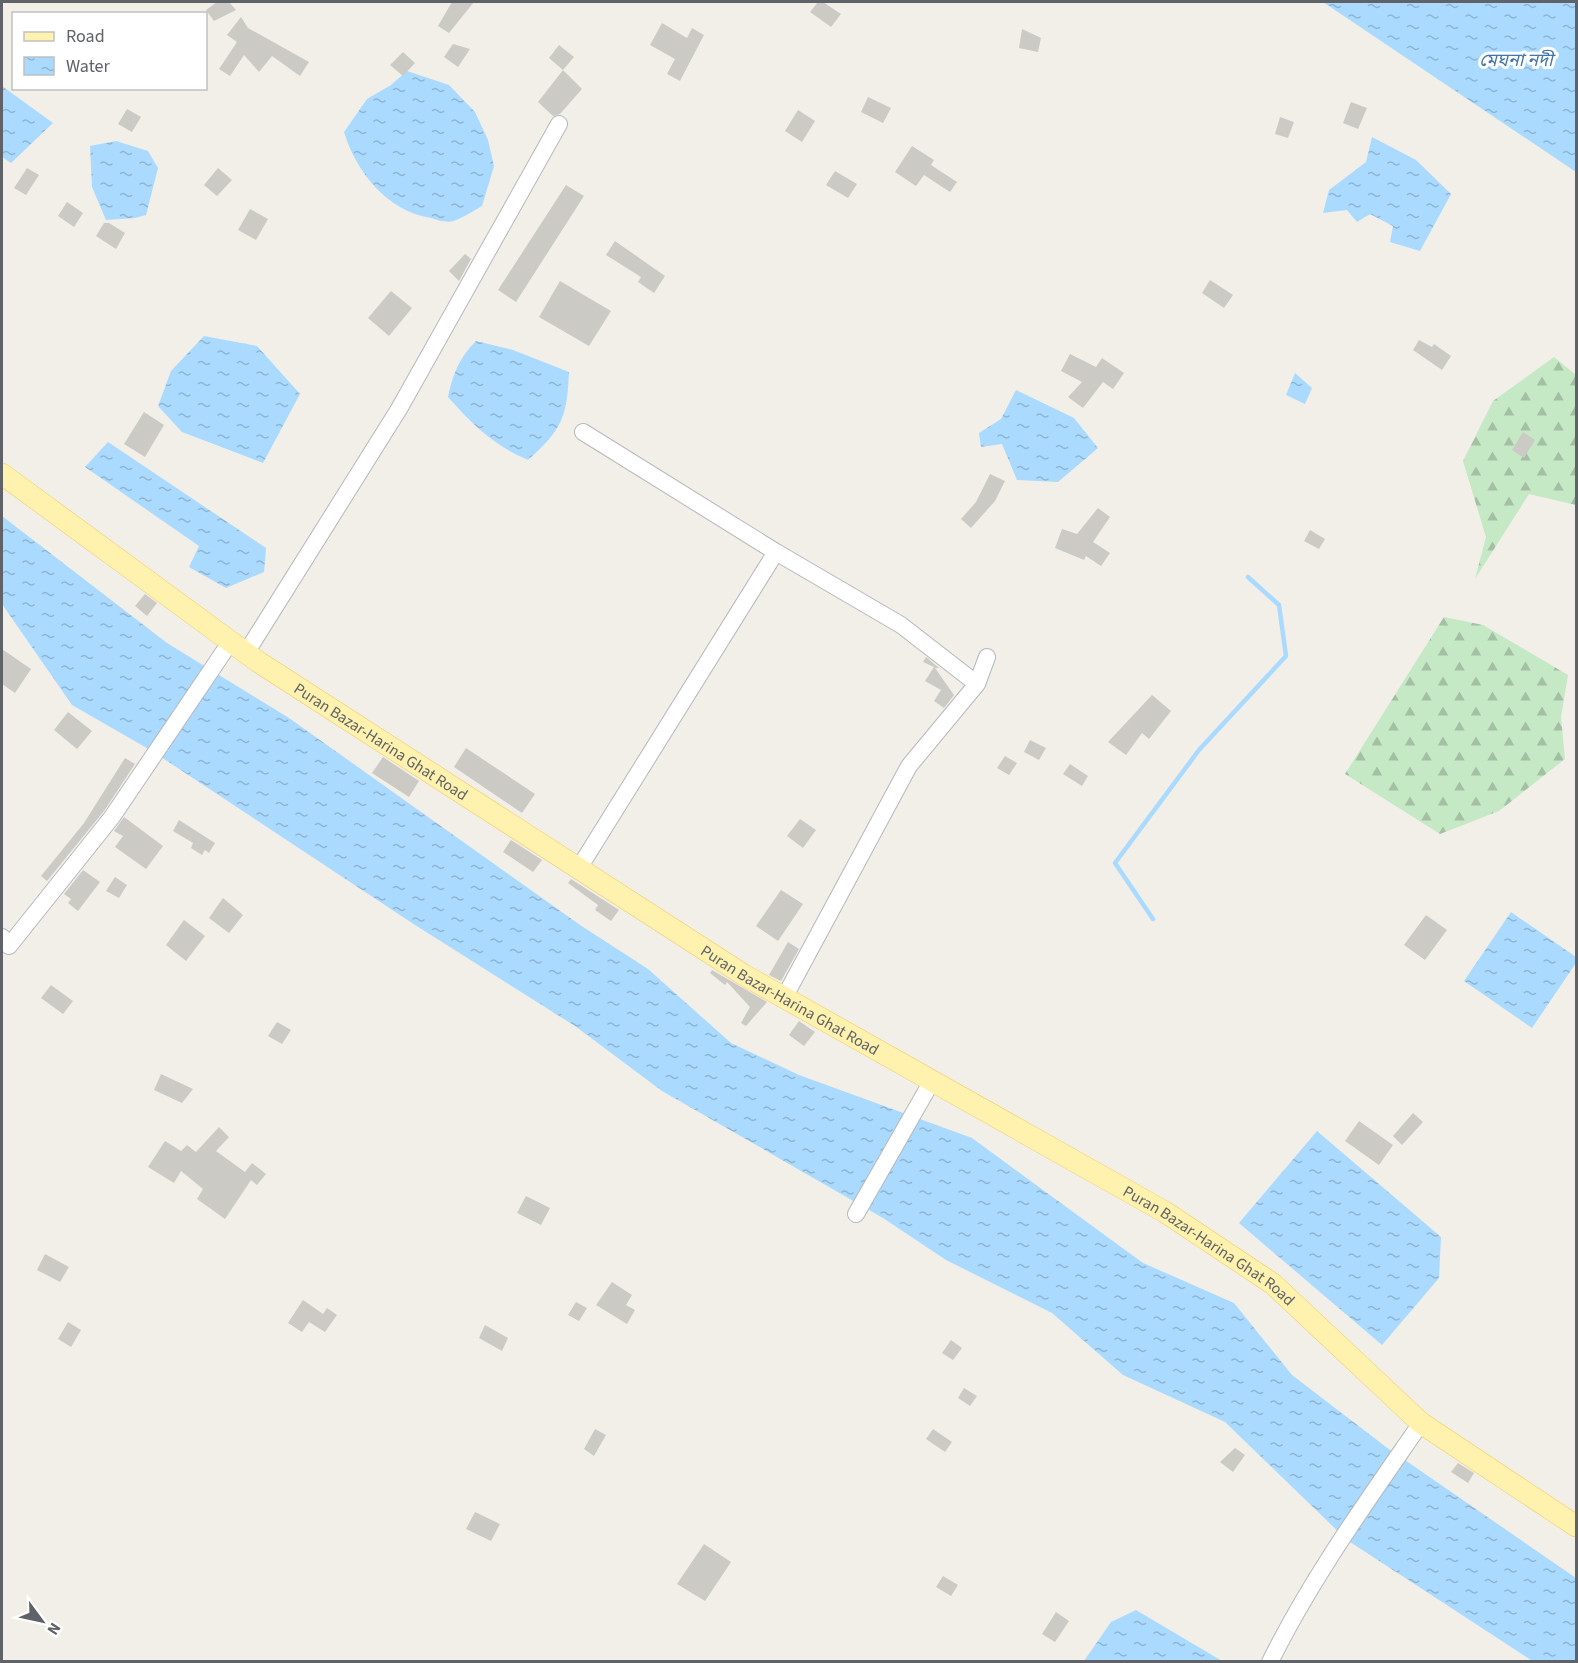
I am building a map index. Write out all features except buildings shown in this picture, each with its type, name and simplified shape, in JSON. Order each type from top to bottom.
[{"type":"main road","name":"Puran Bazar-Harina Ghat Road","points":[[2,474],[239,647],[579,868],[784,998],[1165,1212],[1273,1284],[1421,1423],[1576,1526]]},
{"type":"street","points":[[2,937],[9,946],[112,817],[239,647],[399,409],[559,124]]},
{"type":"street","points":[[583,432],[776,552],[902,625],[977,684]]},
{"type":"street","points":[[579,868],[776,552]]},
{"type":"street","points":[[784,998],[909,766],[977,684],[987,657]]},
{"type":"street","points":[[856,1214],[932,1081]]},
{"type":"street","points":[[1270,1662],[1288,1627],[1339,1543],[1421,1423]]},
{"type":"green space","points":[[1554,357],[1576,375],[1576,505],[1529,494],[1475,579],[1486,537],[1463,461],[1493,401]]},
{"type":"green space","points":[[1444,617],[1483,625],[1568,675],[1561,717],[1565,759],[1499,811],[1440,834],[1345,774]]},
{"type":"water","name":"মেঘনা নদী","points":[[1323,2],[1576,2],[1576,172]]},
{"type":"water","points":[[407,71],[449,85],[475,112],[488,140],[494,166],[482,206],[453,221],[442,221],[415,214],[387,198],[365,175],[349,147],[344,132],[367,99],[391,85]]},
{"type":"water","points":[[2,86],[53,123],[11,163],[2,157]]},
{"type":"water","points":[[1372,137],[1416,160],[1451,194],[1420,251],[1390,242],[1393,226],[1370,214],[1357,222],[1347,210],[1323,213],[1329,190],[1366,162]]},
{"type":"water","points":[[116,141],[148,151],[158,168],[146,215],[106,220],[92,187],[90,146]]},
{"type":"water","points":[[204,336],[257,346],[300,394],[263,463],[182,432],[158,406],[171,371]]},
{"type":"water","points":[[476,341],[513,350],[569,372],[567,401],[560,422],[548,440],[528,460],[504,448],[484,433],[448,397],[458,367]]},
{"type":"water","points":[[1295,373],[1312,388],[1305,404],[1286,395]]},
{"type":"water","points":[[1016,390],[1074,418],[1098,448],[1058,482],[1017,480],[1002,444],[981,447],[979,433],[1001,419]]},
{"type":"water","points":[[108,442],[266,548],[264,572],[226,588],[189,567],[199,546],[85,467]]},
{"type":"water","points":[[2,516],[167,643],[289,718],[580,925],[648,969],[731,1043],[799,1075],[972,1138],[1143,1263],[1234,1303],[1292,1375],[1386,1447],[1576,1578],[1576,1661],[1531,1660],[1347,1540],[1225,1422],[1123,1375],[1052,1313],[946,1260],[883,1218],[662,1091],[575,1026],[412,923],[152,751],[72,705],[2,604]]},
{"type":"water","points":[[1511,912],[1576,957],[1576,963],[1532,1028],[1464,981]]},
{"type":"water","points":[[1317,1131],[1441,1237],[1439,1278],[1382,1345],[1239,1223]]},
{"type":"water","points":[[1136,1610],[1222,1661],[1084,1661],[1111,1622]]},
{"type":"waterway","points":[[1153,919],[1115,863],[1199,750],[1286,656],[1279,605],[1248,577]]}]
